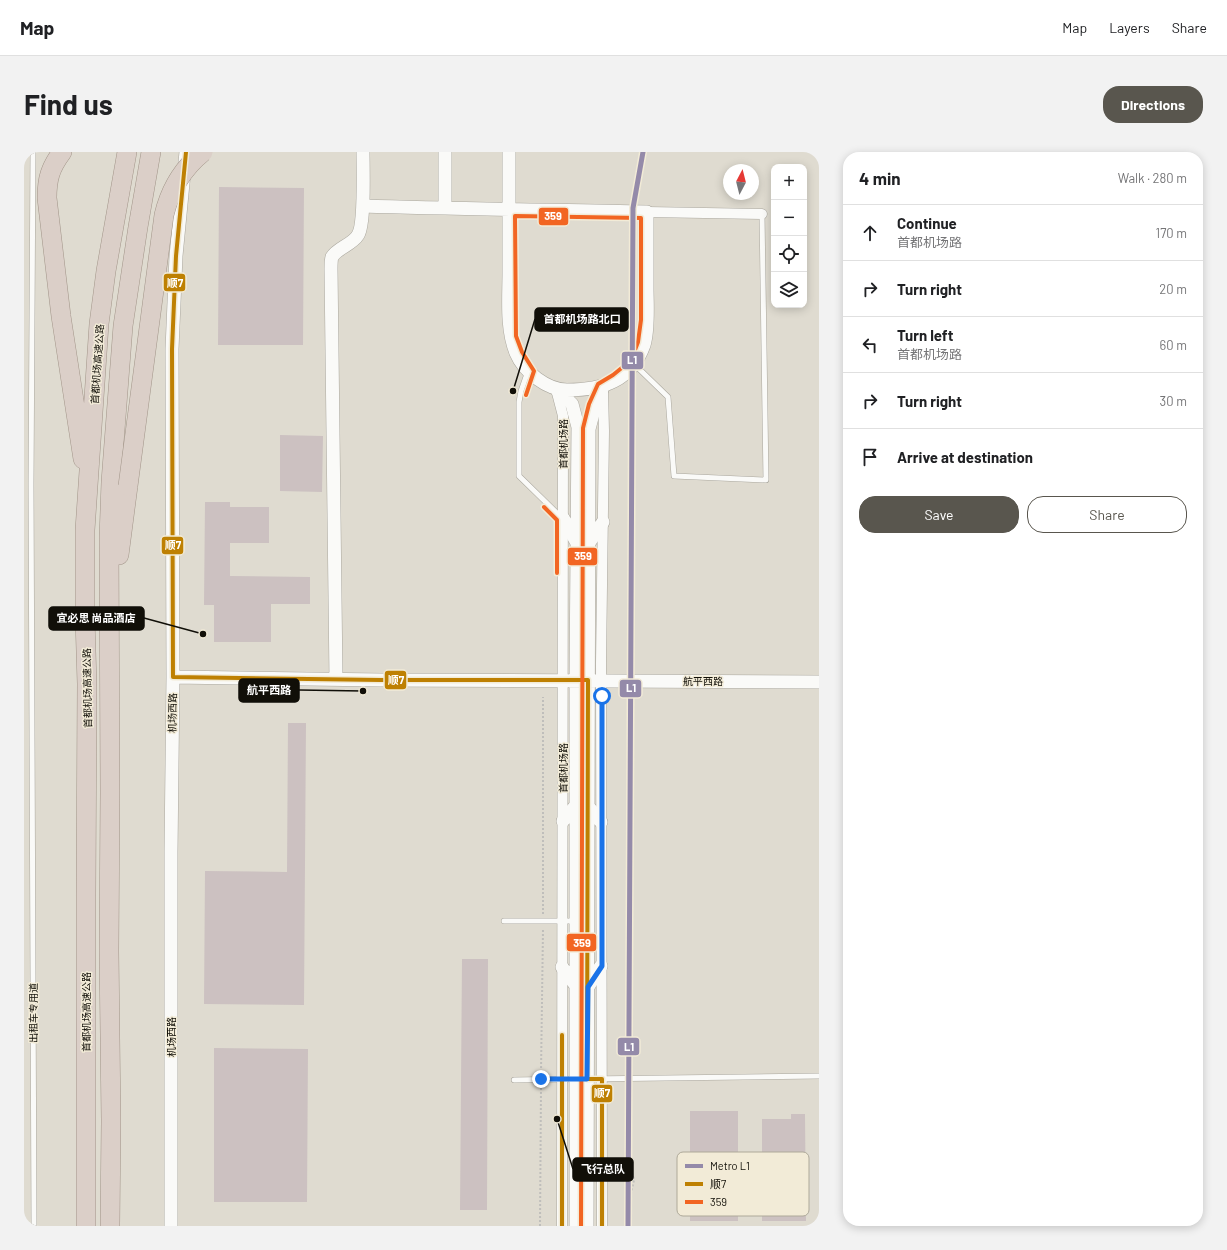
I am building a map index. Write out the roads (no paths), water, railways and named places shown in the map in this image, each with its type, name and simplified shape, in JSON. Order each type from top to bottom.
[{"type":"highway","points":[[62,152],[50,172],[47,184],[48,207],[61,316],[78,430],[88,484]]},
{"type":"highway","name":"首都机场高速公路","points":[[86,1226],[87,684],[85,542],[101,304],[127,152]]},
{"type":"highway","points":[[110,1226],[109,538],[111,482],[123,326],[151,152]]},
{"type":"highway","points":[[109,615],[120,552],[164,216],[170,197],[180,178],[191,163],[204,152]]},
{"type":"street","name":"机场西路","points":[[171,1226],[171,852],[173,677],[172,349],[176,256],[186,152]]},
{"type":"street","points":[[336,679],[330,269],[332,257],[352,243],[359,234],[363,206],[363,152]]},
{"type":"street","points":[[445,152],[445,208]]},
{"type":"street","points":[[509,152],[510,337],[517,355],[528,371],[541,382],[556,389],[589,390],[603,387],[614,383],[625,375],[634,364],[644,344],[647,322],[647,212]]},
{"type":"street","points":[[363,206],[762,214]]},
{"type":"street","points":[[602,1226],[601,822],[603,387]]},
{"type":"street","name":"首都机场路","points":[[562,1226],[563,821],[576,680],[589,429],[595,406],[603,387]]},
{"type":"street","name":"首都机场路","points":[[556,389],[572,404],[578,427],[583,543]]},
{"type":"street","name":"首都机场路","points":[[556,389],[563,416],[563,518],[576,680],[582,805],[581,1079],[576,1226]]},
{"type":"street","points":[[563,518],[583,543],[603,522]]},
{"type":"street","name":"航平西路","points":[[173,677],[819,682]]},
{"type":"street","points":[[563,821],[582,805],[601,822]]},
{"type":"street","points":[[562,967],[582,986],[602,966]]},
{"type":"street","name":"首都机场路","points":[[581,1079],[587,1226]]},
{"type":"lane","name":"出租车专用道","points":[[33,152],[31,500],[34,1226]]},
{"type":"lane","points":[[634,364],[668,397],[674,476],[766,480],[762,214]]},
{"type":"lane","points":[[528,371],[520,391],[518,402],[519,476],[563,518]]},
{"type":"lane","points":[[504,921],[582,921]]},
{"type":"lane","points":[[514,1080],[819,1076]]},
{"type":"metro line","name":"L1","points":[[628,1226],[633,208],[643,152]]},
{"type":"place","name":"首都机场路北口","points":[[513,391]]},
{"type":"place","name":"宜必思 尚品酒店","points":[[203,634]]},
{"type":"place","name":"航平西路","points":[[363,691]]},
{"type":"place","name":"飞行总队","points":[[557,1119]]}]
